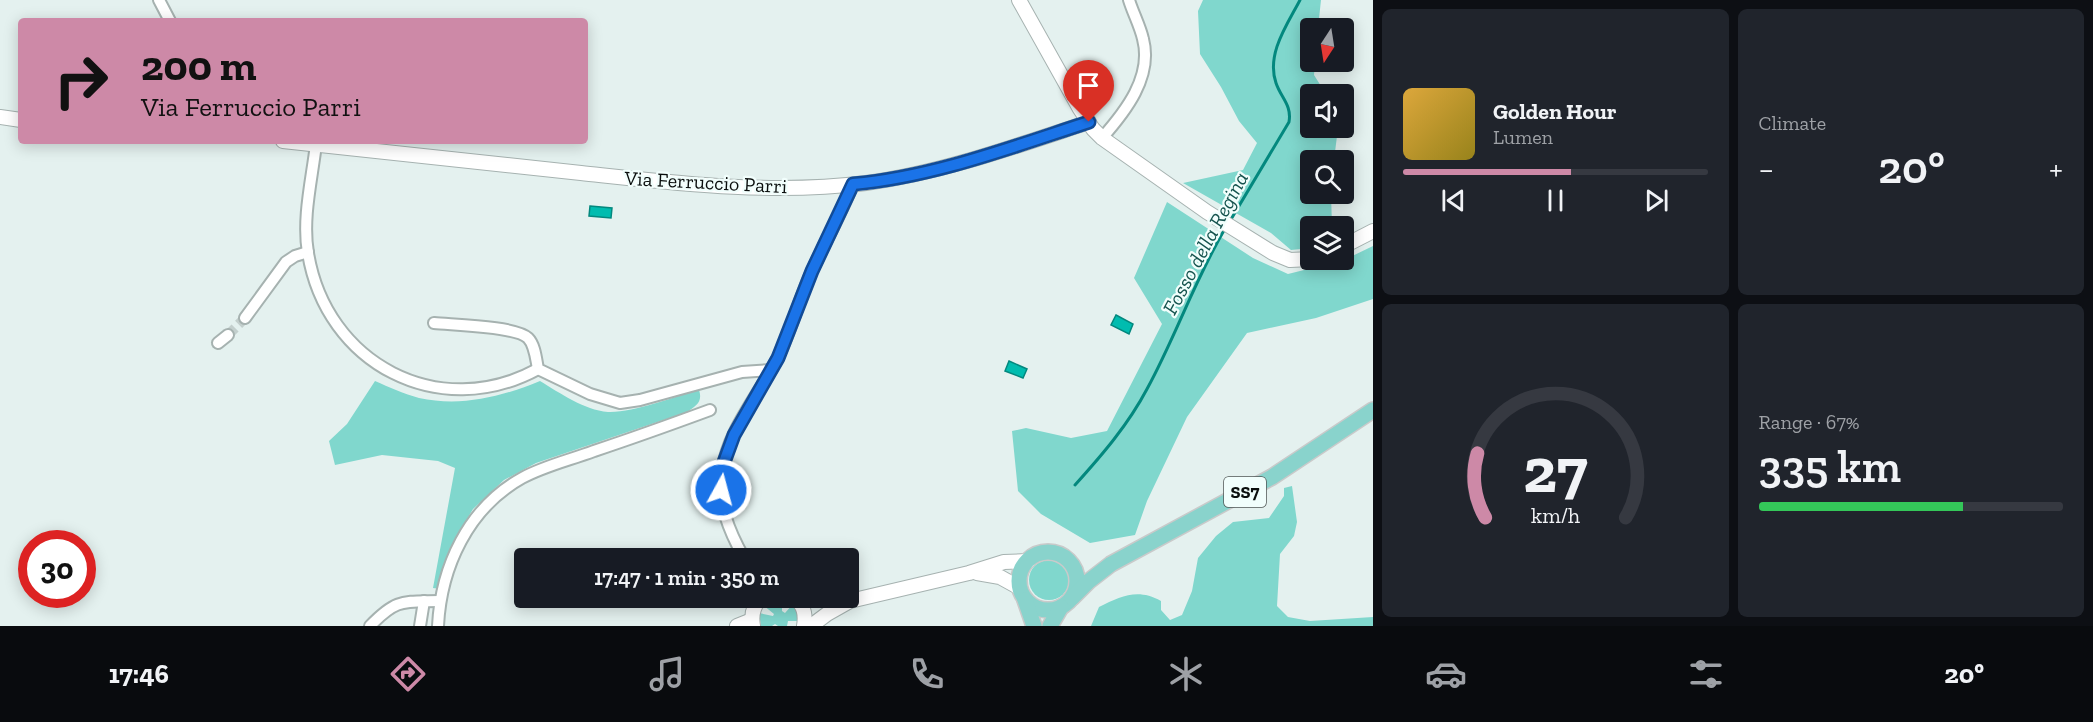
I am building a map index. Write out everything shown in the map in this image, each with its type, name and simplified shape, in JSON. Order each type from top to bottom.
[{"type":"main road","name":"SS7","points":[[1110,564],[1278,474],[1373,410]]},
{"type":"main road","points":[[1034,626],[1019,578],[1028,561],[1044,553],[1062,556],[1069,561],[1075,569],[1077,579],[1076,589],[1050,626]]},
{"type":"main road","points":[[1069,561],[1089,566],[1110,564]]},
{"type":"main road","points":[[1022,593],[1037,608],[1045,610],[1067,603],[1110,564]]},
{"type":"street","points":[[159,0],[168,18]]},
{"type":"street","points":[[1020,0],[1089,122],[1102,138],[1207,212],[1256,243],[1285,258],[1300,259]]},
{"type":"street","points":[[1102,138],[1130,102],[1143,66],[1144,39],[1129,0]]},
{"type":"street","points":[[0,117],[18,120]]},
{"type":"street","name":"Via Ferruccio Parri","points":[[316,144],[698,185],[769,188],[853,184],[887,179],[951,164],[1089,122]]},
{"type":"street","points":[[316,144],[307,223],[308,252],[318,287],[336,324],[363,353],[394,374],[424,386],[446,390],[469,390],[506,384],[538,369]]},
{"type":"street","points":[[739,548],[724,513],[721,494],[722,470],[734,435],[782,347],[812,271],[853,184]]},
{"type":"street","points":[[1354,240],[1373,230]]},
{"type":"street","points":[[246,318],[286,262],[308,252]]},
{"type":"street","points":[[434,323],[522,334],[532,344],[538,369]]},
{"type":"street","points":[[218,343],[228,335]]},
{"type":"street","points":[[538,369],[590,394],[620,403],[640,400],[742,372],[771,370]]},
{"type":"street","points":[[438,626],[440,601],[448,569],[466,531],[488,504],[510,486],[534,473],[710,410]]},
{"type":"street","points":[[859,599],[969,573],[1004,562],[1028,561]]},
{"type":"street","points":[[969,573],[1000,577],[1022,593]]},
{"type":"street","points":[[370,626],[388,608],[395,605],[440,601]]},
{"type":"street","points":[[420,626],[424,602]]},
{"type":"street","points":[[737,626],[753,623],[754,608]]},
{"type":"street","points":[[803,608],[804,626]]},
{"type":"street","points":[[811,626],[839,608]]},
{"type":"shaded area","points":[[1203,0],[1321,0],[1319,18],[1300,18],[1300,72],[1314,72],[1320,84],[1300,84],[1300,138],[1337,138],[1335,150],[1300,150],[1300,204],[1331,204],[1332,216],[1300,216],[1300,249],[1291,250],[1271,233],[1183,183],[1243,170],[1257,143],[1239,121],[1200,54],[1198,11]]},
{"type":"shaded area","points":[[1167,202],[1253,258],[1288,274],[1304,270],[1354,270],[1354,255],[1373,246],[1373,299],[1316,318],[1247,333],[1187,417],[1147,501],[1135,535],[1090,543],[1041,514],[1018,491],[1012,431],[1026,428],[1071,438],[1107,431],[1162,324],[1134,278]]},
{"type":"shaded area","points":[[590,206],[612,208],[611,218],[589,216]]},
{"type":"shaded area","points":[[1116,315],[1133,324],[1129,334],[1111,325]]},
{"type":"shaded area","points":[[1009,361],[1027,369],[1023,378],[1005,371]]},
{"type":"shaded area","points":[[375,381],[419,398],[435,401],[465,401],[511,392],[540,381],[581,404],[608,412],[641,407],[699,390],[700,398],[696,406],[687,412],[536,463],[504,480],[473,509],[457,536],[444,566],[440,589],[433,588],[455,468],[438,461],[382,455],[335,465],[329,441],[347,424]]},
{"type":"shaded area","points":[[1292,486],[1297,522],[1294,536],[1280,554],[1277,606],[1288,617],[1310,621],[1373,617],[1373,626],[1091,626],[1099,607],[1137,594],[1161,601],[1161,610],[1170,620],[1182,615],[1192,591],[1198,558],[1216,536],[1233,522],[1269,518],[1284,496],[1284,488]]},
{"type":"shaded area","points":[[1049,560],[1063,566],[1069,580],[1063,594],[1049,600],[1035,594],[1029,580],[1035,566]]},
{"type":"shaded area","points":[[767,608],[782,608],[785,613],[789,608],[796,608],[798,621],[788,621],[787,626],[775,624],[761,626],[759,613],[773,616],[774,614]]},
{"type":"waterway","name":"Fosso della Regina","points":[[1230,221],[1289,122],[1288,106],[1276,83],[1274,61],[1279,40],[1300,0]]},
{"type":"waterway","name":"Fosso della Regina","points":[[1075,485],[1114,439],[1140,402],[1226,227]]},
{"type":"tunnel","points":[[228,335],[245,318]]},
{"type":"route","points":[[721,490],[721,475],[727,451],[778,358],[812,271],[853,184],[869,183],[951,164],[1089,122]]}]
